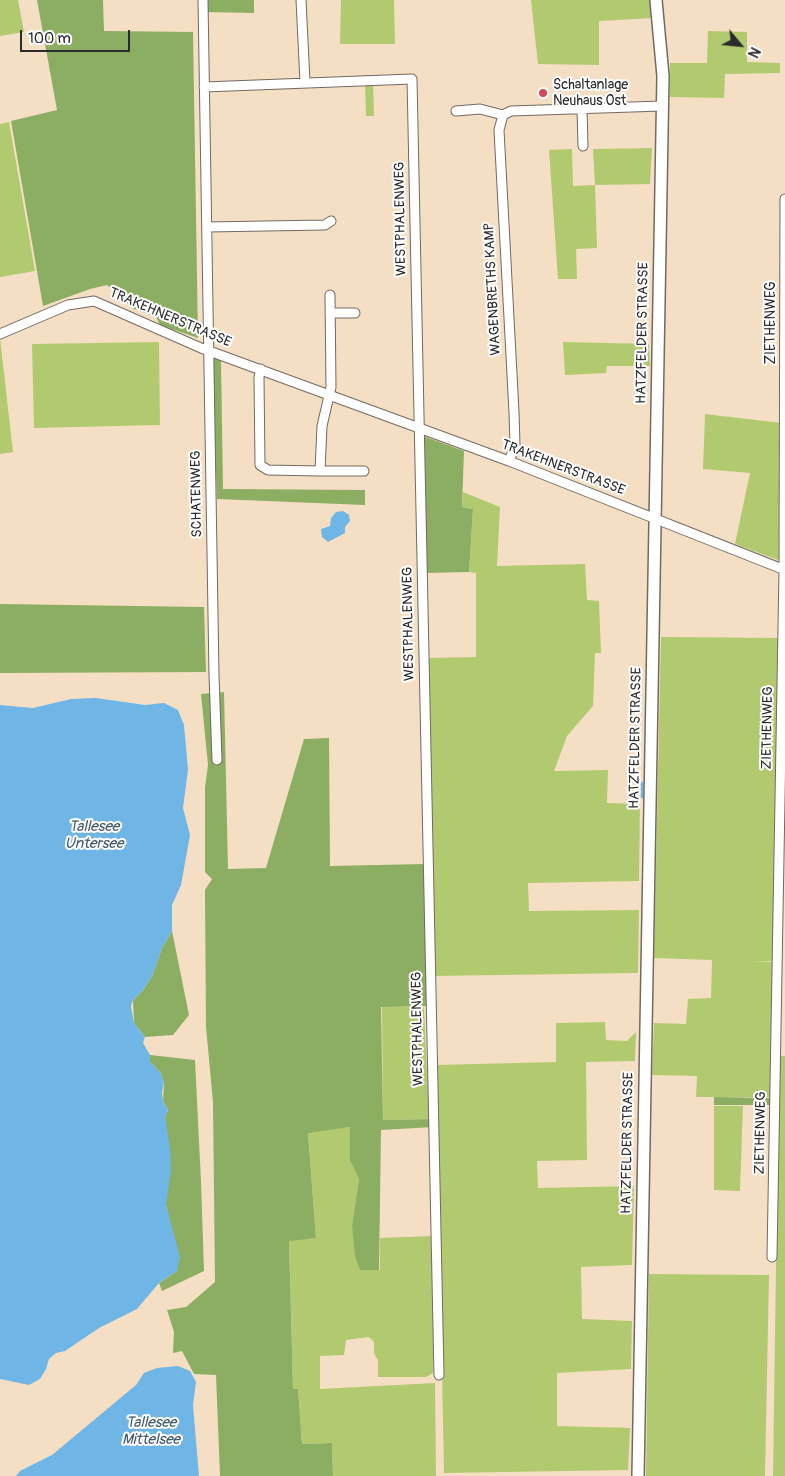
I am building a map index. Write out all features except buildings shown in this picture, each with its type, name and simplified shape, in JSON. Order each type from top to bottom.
[{"type":"street","name":"SCHATENWEG","points":[[203,0],[217,760]]},
{"type":"street","points":[[301,0],[305,82]]},
{"type":"street","name":"HATZFELDER STRASSE","points":[[638,1476],[662,106],[662,71],[656,0]]},
{"type":"street","name":"WESTPHALENWEG","points":[[204,87],[412,79],[439,1375]]},
{"type":"street","points":[[456,111],[480,110],[503,115],[511,111],[662,106]]},
{"type":"street","points":[[582,108],[583,146]]},
{"type":"street","name":"WAGENBRETHS KAMP","points":[[503,115],[499,130],[515,446],[510,461]]},
{"type":"street","name":"ZIETHENWEG","points":[[772,1257],[785,570],[785,199]]},
{"type":"street","points":[[207,227],[325,225],[331,222]]},
{"type":"street","points":[[320,471],[322,426],[331,388],[330,295]]},
{"type":"street","name":"TRAKEHNERSTRASSE","points":[[0,334],[68,305],[94,301],[261,370],[510,461],[785,570]]},
{"type":"street","points":[[330,313],[355,313]]},
{"type":"street","points":[[261,370],[259,376],[260,465],[268,470],[364,470]]},
{"type":"green space","points":[[0,0],[18,0],[24,32],[0,36]]},
{"type":"green space","points":[[37,0],[103,0],[104,31],[193,32],[198,338],[160,325],[156,317],[134,309],[107,285],[43,306],[11,121],[57,110]]},
{"type":"green space","points":[[206,0],[254,0],[254,13],[207,12]]},
{"type":"green space","points":[[341,0],[394,0],[395,44],[340,44]]},
{"type":"green space","points":[[531,0],[650,0],[652,18],[599,21],[599,65],[538,64]]},
{"type":"green space","points":[[708,31],[747,32],[747,62],[780,63],[780,73],[725,74],[724,98],[670,97],[670,63],[707,63]]},
{"type":"green space","points":[[365,84],[373,84],[374,116],[366,116]]},
{"type":"green space","points":[[9,122],[35,271],[0,277],[0,124]]},
{"type":"green space","points":[[652,148],[650,184],[595,185],[593,149]]},
{"type":"green space","points":[[572,149],[573,186],[595,185],[597,248],[576,249],[577,279],[558,279],[549,150]]},
{"type":"green space","points":[[0,338],[13,452],[0,454]]},
{"type":"green space","points":[[159,342],[160,425],[34,428],[32,344]]},
{"type":"green space","points":[[563,342],[649,344],[650,366],[607,366],[606,373],[565,375]]},
{"type":"green space","points":[[212,357],[221,361],[223,489],[365,490],[365,505],[217,499]]},
{"type":"green space","points":[[705,414],[782,423],[781,561],[735,544],[750,473],[703,469]]},
{"type":"green space","points":[[423,436],[464,451],[462,507],[473,509],[469,572],[425,573]]},
{"type":"green space","points":[[463,492],[500,507],[497,566],[585,564],[587,600],[599,601],[601,653],[595,653],[593,706],[567,736],[554,771],[608,770],[607,803],[640,804],[639,881],[528,883],[529,911],[639,910],[638,973],[434,976],[429,658],[476,657],[476,573],[469,572],[473,509],[462,507]]},
{"type":"green space","points":[[0,604],[204,607],[206,672],[0,673]]},
{"type":"green space","points":[[661,637],[780,638],[774,961],[753,961],[774,962],[771,1097],[696,1097],[697,1076],[652,1075],[654,1023],[686,1024],[688,999],[711,998],[712,960],[654,958]]},
{"type":"green space","points":[[224,692],[228,869],[266,868],[304,739],[329,738],[330,866],[424,864],[427,1006],[381,1007],[383,1120],[433,1119],[433,1127],[381,1130],[379,1270],[360,1270],[355,1256],[352,1225],[359,1179],[350,1161],[350,1127],[308,1133],[316,1238],[289,1241],[293,1389],[298,1389],[302,1444],[332,1443],[333,1476],[220,1476],[216,1375],[194,1374],[182,1351],[173,1353],[174,1332],[167,1310],[186,1307],[215,1282],[213,1102],[206,1027],[205,890],[212,879],[205,872],[205,788],[208,765],[201,694]]},
{"type":"green space","points":[[172,931],[189,1015],[173,1035],[145,1037],[134,1023],[133,1000],[143,990],[152,976],[162,948]]},
{"type":"green space","points":[[382,1006],[424,1007],[429,1119],[383,1120]]},
{"type":"green space","points":[[605,1022],[606,1040],[627,1041],[636,1032],[635,1061],[586,1062],[587,1160],[537,1161],[538,1188],[634,1186],[632,1265],[581,1267],[582,1319],[632,1321],[631,1369],[557,1373],[557,1426],[630,1428],[628,1470],[444,1473],[436,1065],[556,1062],[556,1023]]},
{"type":"green space","points":[[150,1055],[195,1060],[204,1271],[162,1291],[159,1283],[177,1271],[166,1205],[165,1117],[168,1110],[163,1101],[164,1082],[160,1072],[150,1062]]},
{"type":"green space","points":[[779,1056],[785,1056],[785,1476],[773,1476]]},
{"type":"green space","points":[[714,1097],[771,1098],[771,1105],[714,1105]]},
{"type":"green space","points":[[714,1106],[743,1106],[740,1191],[714,1190]]},
{"type":"green space","points":[[350,1127],[350,1161],[359,1179],[352,1225],[360,1270],[380,1270],[380,1238],[433,1236],[433,1373],[426,1377],[378,1377],[378,1361],[374,1353],[374,1342],[369,1337],[346,1340],[344,1355],[320,1356],[320,1389],[435,1383],[436,1476],[333,1476],[332,1443],[302,1444],[298,1389],[293,1389],[289,1240],[316,1238],[308,1132]]},
{"type":"green space","points":[[649,1274],[769,1275],[765,1476],[646,1476]]},
{"type":"water","points":[[343,511],[349,515],[350,521],[345,527],[345,533],[328,542],[322,537],[321,529],[330,526],[331,518],[336,512]]},
{"type":"water","name":"Tallesee Untersee","points":[[96,698],[145,705],[164,703],[178,710],[184,725],[188,770],[183,808],[190,835],[181,885],[172,905],[172,931],[162,948],[152,976],[143,990],[133,1000],[131,1006],[134,1023],[145,1037],[143,1043],[150,1055],[150,1062],[160,1072],[164,1082],[162,1093],[163,1101],[168,1110],[165,1117],[171,1170],[166,1205],[180,1257],[177,1271],[159,1283],[137,1309],[99,1328],[65,1351],[56,1353],[49,1359],[40,1379],[29,1385],[0,1379],[0,705],[33,708],[71,699]]},
{"type":"water","name":"Tallesee Mittelsee","points":[[178,1366],[190,1371],[196,1382],[193,1405],[199,1476],[16,1476],[20,1471],[52,1455],[136,1385],[144,1373],[157,1368]]},
{"type":"waterway","points":[[642,783],[642,797]]},
{"type":"place","name":"Schaltanlage Neuhaus Ost","points":[[543,93]]}]
